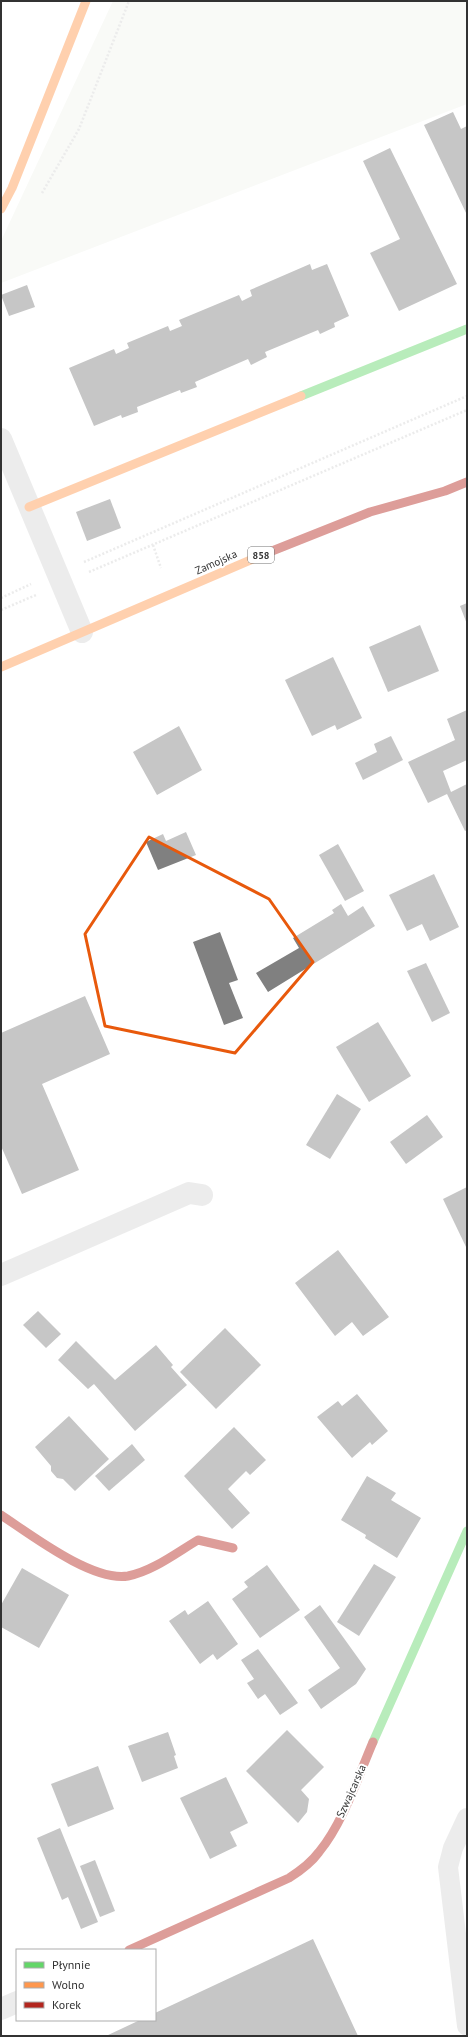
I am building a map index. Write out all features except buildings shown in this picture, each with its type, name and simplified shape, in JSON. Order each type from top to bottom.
[{"type":"street","points":[[1,209],[15,181],[86,1]]},
{"type":"street","points":[[29,507],[467,328]]},
{"type":"street","points":[[1,439],[82,632]]},
{"type":"street","name":"Zamojska","points":[[1,667],[289,543],[370,512],[445,491],[467,482]]},
{"type":"street","name":"Zamojska","points":[[445,491],[467,488]]},
{"type":"street","points":[[1,1275],[189,1193],[202,1195]]},
{"type":"street","points":[[1,1515],[79,1564],[101,1574],[125,1576],[146,1569],[198,1540],[233,1548]]},
{"type":"street","name":"Szwajcarska","points":[[131,1949],[289,1878],[310,1865],[320,1853],[340,1817],[467,1531]]},
{"type":"street","points":[[1,2009],[16,2002]]},
{"type":"lane","points":[[467,1818],[453,1848],[448,1867],[467,2026]]},
{"type":"path","points":[[41,195],[79,129],[128,1]]},
{"type":"path","points":[[1,610],[60,578],[467,396]]},
{"type":"path","points":[[1,598],[60,578],[467,410]]},
{"type":"highlighted area","points":[[149,837],[269,899],[313,962],[235,1053],[105,1026],[85,934]]},
{"type":"shaded area","points":[[113,1],[467,1],[467,104],[1,283],[1,241]]},
{"type":"traffic: fast","points":[[301,396],[467,329]]},
{"type":"traffic: fast","points":[[373,1742],[467,1531]]},
{"type":"traffic: slow","points":[[1,209],[12,188],[86,1]]},
{"type":"traffic: slow","points":[[29,507],[301,396]]},
{"type":"traffic: slow","points":[[1,667],[262,555]]},
{"type":"traffic: jam","points":[[262,555],[370,512],[445,491],[467,482]]},
{"type":"traffic: jam","points":[[1,1515],[62,1555],[97,1572],[113,1576],[128,1576],[137,1574],[164,1561],[198,1540],[233,1548]]},
{"type":"traffic: jam","points":[[131,1949],[289,1878],[297,1873],[319,1852],[335,1828],[343,1814],[373,1742]]}]
